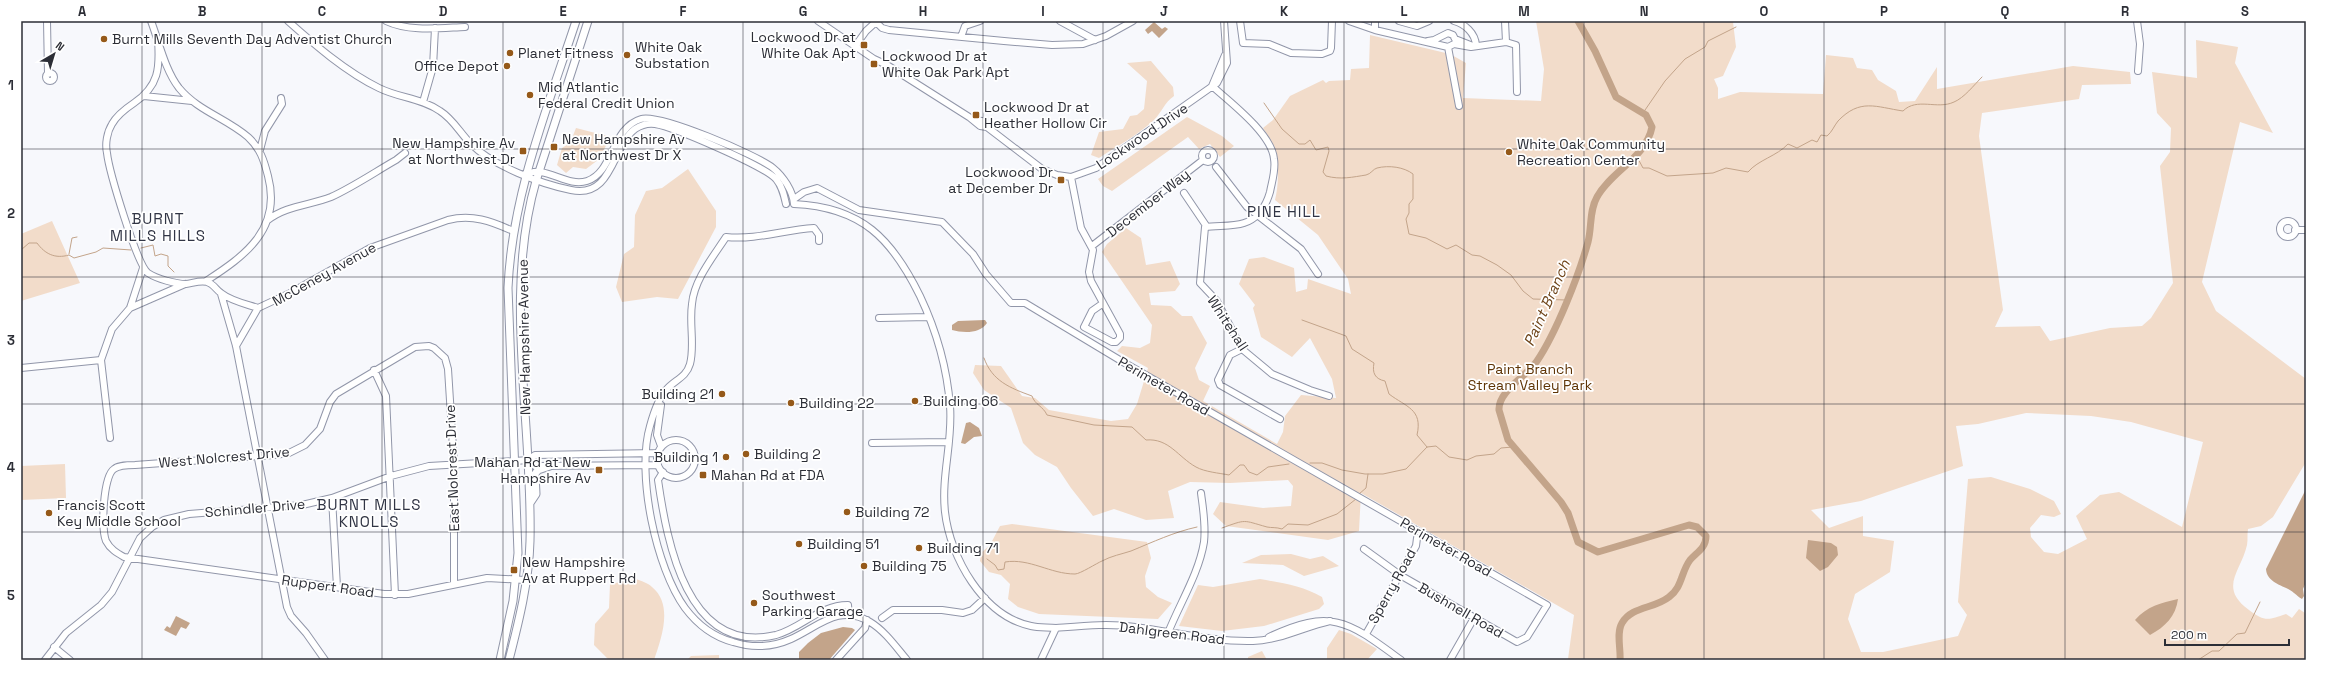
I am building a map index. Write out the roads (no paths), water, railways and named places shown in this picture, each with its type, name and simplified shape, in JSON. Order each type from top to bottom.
[{"type":"main road","name":"New Hampshire Avenue","points":[[500,660],[509,622],[516,579],[518,526],[508,288],[513,231],[525,174],[576,21]]},
{"type":"main road","name":"New Hampshire Avenue","points":[[509,660],[519,623],[530,543],[530,503],[521,284],[524,235],[536,181],[588,21]]},
{"type":"main road","points":[[530,503],[536,494],[535,474],[538,470],[552,466]]},
{"type":"street","points":[[47,21],[48,74]]},
{"type":"street","points":[[130,308],[185,284],[206,281],[242,256],[258,238],[268,220],[270,211],[271,184],[260,150],[247,136],[192,101],[176,83],[151,21]]},
{"type":"street","points":[[288,21],[317,47],[379,88],[423,102],[448,117],[471,144],[488,158],[525,174],[536,181],[573,190],[591,188],[605,178],[629,134],[643,125],[657,124],[698,140],[767,172],[780,186],[786,204]]},
{"type":"street","points":[[386,21],[398,26],[435,28],[465,27]]},
{"type":"street","points":[[818,21],[856,45],[867,54],[877,55],[883,63],[973,120],[982,121],[987,127],[1042,169],[1057,175],[1071,177],[1081,228],[1092,246],[1094,254],[1090,267],[1090,279],[1102,304],[1120,334],[1120,338],[1116,342],[1112,342],[1084,326],[1092,311],[1102,304]]},
{"type":"street","points":[[960,37],[965,26],[980,21]]},
{"type":"street","points":[[1060,21],[1095,40]]},
{"type":"street","points":[[856,45],[876,22],[882,28],[889,30],[1052,45],[1083,44],[1095,40],[1133,21]]},
{"type":"street","name":"Lockwood Drive","points":[[1071,177],[1096,168],[1220,79],[1226,67],[1224,21]]},
{"type":"street","points":[[1240,21],[1243,43],[1269,44],[1291,53],[1322,54],[1330,51],[1331,48],[1332,21]]},
{"type":"street","points":[[1349,21],[1375,30],[1424,42],[1453,43],[1475,46],[1506,42],[1516,45],[1517,92]]},
{"type":"street","points":[[1375,21],[1375,30]]},
{"type":"street","points":[[1399,21],[1417,26],[1428,21]]},
{"type":"street","points":[[1454,21],[1471,32],[1476,39],[1475,46]]},
{"type":"street","points":[[1505,21],[1506,42]]},
{"type":"street","points":[[2137,21],[2140,44],[2138,71]]},
{"type":"street","points":[[423,102],[433,67],[435,28]]},
{"type":"street","points":[[1424,42],[1434,40],[1448,33],[1453,35],[1459,106]]},
{"type":"street","points":[[158,40],[159,59],[157,74],[149,92],[118,115],[111,124],[106,145],[117,195],[143,268],[155,277],[185,284]]},
{"type":"street","points":[[1184,193],[1206,227],[1243,223],[1258,216],[1268,202],[1274,157],[1269,144],[1253,124],[1212,86]]},
{"type":"street","points":[[144,96],[192,101]]},
{"type":"street","points":[[260,150],[265,130],[282,104],[281,98]]},
{"type":"street","points":[[525,174],[539,172],[575,182],[591,179],[604,166],[626,128],[642,118],[652,117],[706,136],[763,162],[784,179],[794,201]]},
{"type":"street","points":[[268,220],[287,211],[332,196],[396,160],[405,153]]},
{"type":"street","name":"December Way","points":[[1092,246],[1203,160]]},
{"type":"street","points":[[1216,167],[1247,207],[1301,249],[1318,274]]},
{"type":"street","name":"Perimeter Road","points":[[794,201],[804,192],[817,188],[859,210],[942,222],[973,254],[986,274],[1011,303],[1025,303],[1123,362],[1546,605]]},
{"type":"street","name":"Dahlgreen Road","points":[[794,201],[833,210],[859,221],[877,233],[893,249],[904,265],[929,317],[946,366],[950,408],[945,512],[951,537],[960,560],[973,583],[985,598],[1005,615],[1031,626],[1056,628],[1085,625],[1134,627],[1204,639],[1264,640],[1279,638],[1312,625],[1330,621],[1350,626],[1366,634],[1401,660]]},
{"type":"street","name":"McCeney Avenue","points":[[206,281],[213,285],[221,294],[258,308],[290,293],[370,248],[448,220],[460,217],[480,219],[513,231]]},
{"type":"street","name":"Whitehall","points":[[1206,227],[1200,283],[1217,301],[1242,349],[1272,374],[1310,390],[1329,396]]},
{"type":"street","points":[[819,241],[819,234],[814,228],[782,230],[754,238],[726,237],[695,288],[692,303],[691,359],[689,368],[684,376],[665,390],[650,426],[644,465],[650,515],[667,571],[683,605],[708,630],[738,644],[771,645],[791,639],[825,619],[849,615],[867,620],[880,629],[907,660]]},
{"type":"street","points":[[2296,230],[2306,230]]},
{"type":"street","points":[[110,438],[101,360],[112,329],[130,308],[143,268]]},
{"type":"street","points":[[221,294],[236,346],[281,579],[291,616],[306,633],[325,660]]},
{"type":"street","points":[[236,346],[258,308]]},
{"type":"street","points":[[879,318],[929,317]]},
{"type":"street","name":"West Nolcrest Drive","points":[[130,558],[117,553],[105,540],[104,525],[106,483],[107,477],[114,469],[135,464],[289,453],[305,445],[320,429],[330,402],[336,394],[415,347],[429,346],[442,353]]},
{"type":"street","points":[[1242,349],[1230,355],[1218,380],[1220,385],[1280,419]]},
{"type":"street","name":"East Nolcrest Drive","points":[[442,353],[448,369],[454,464],[454,584]]},
{"type":"street","points":[[21,368],[101,360]]},
{"type":"street","points":[[374,370],[386,396],[391,476],[395,594]]},
{"type":"street","points":[[662,397],[657,435],[662,446]]},
{"type":"street","points":[[670,441],[682,441],[693,448],[696,458],[693,468],[683,476],[672,477],[663,472],[658,465],[658,453],[662,446],[670,441]]},
{"type":"street","points":[[872,444],[948,442]]},
{"type":"street","points":[[658,453],[535,455],[528,460],[534,466],[658,465]]},
{"type":"street","points":[[552,466],[553,455]]},
{"type":"street","name":"Schindler Drive","points":[[45,660],[66,633],[101,605],[112,592],[144,534],[164,520],[189,514],[302,505],[332,498],[391,476],[429,466],[528,460]]},
{"type":"street","points":[[663,472],[658,480],[664,520],[670,543],[692,599],[710,620],[732,632],[757,637],[784,632],[830,607],[848,605],[849,615]]},
{"type":"street","points":[[1168,633],[1199,563],[1204,541],[1204,517],[1201,493]]},
{"type":"street","points":[[332,498],[337,588]]},
{"type":"street","name":"Sperry Road","points":[[1366,634],[1416,546],[1417,538]]},
{"type":"street","name":"Bushnell Road","points":[[1364,549],[1400,575],[1517,642],[1522,641],[1527,637],[1546,605]]},
{"type":"street","name":"Ruppert Road","points":[[130,558],[337,588],[395,594],[487,578],[525,580]]},
{"type":"street","points":[[882,618],[893,610],[942,610],[963,613],[972,610],[985,598]]},
{"type":"street","points":[[1450,660],[1474,618]]},
{"type":"street","points":[[836,660],[865,628],[867,620]]},
{"type":"street","points":[[1040,660],[1056,628]]},
{"type":"street","points":[[54,647],[70,660]]},
{"type":"waterway","name":"Paint Branch","points":[[1578,21],[1595,51],[1616,97],[1646,115],[1652,127],[1643,147],[1636,156],[1611,179],[1594,202],[1588,242],[1573,287],[1559,320],[1537,361],[1503,396],[1499,410],[1508,440],[1561,502],[1568,513],[1578,542],[1598,552],[1689,525],[1697,527],[1706,536],[1703,547],[1690,560],[1679,585],[1673,593],[1663,601],[1637,610],[1626,617],[1619,631],[1620,660]]},
{"type":"waterway","points":[[1643,113],[1665,81],[1685,59],[1705,47],[1708,41],[1736,27]]},
{"type":"waterway","points":[[1636,155],[1643,168],[1649,168],[1667,176],[1713,173],[1726,168],[1748,172],[1757,164],[1779,152],[1788,144],[1797,148],[1812,140],[1817,142],[1821,135],[1827,136],[1838,121],[1854,109],[1876,106],[1903,111],[1914,105],[1948,104],[1961,98],[1982,77]]},
{"type":"waterway","points":[[1264,103],[1282,129],[1299,144],[1305,144],[1310,140],[1316,150],[1328,147],[1329,151],[1323,172],[1326,176],[1342,178],[1356,177],[1371,173],[1374,169],[1386,167],[1401,168],[1413,174],[1413,199],[1409,204],[1409,213],[1406,219],[1409,234],[1426,238],[1447,249],[1456,245],[1472,255],[1480,256],[1497,265],[1511,275],[1523,291],[1533,299],[1566,300]]},
{"type":"waterway","points":[[69,254],[72,238],[77,237]]},
{"type":"waterway","points":[[21,250],[29,243],[37,243],[43,250],[51,255],[69,255],[74,258],[96,252],[103,248],[131,250]]},
{"type":"waterway","points":[[141,248],[153,245],[155,256],[161,254],[168,256],[168,266],[174,272]]},
{"type":"waterway","points":[[1302,320],[1346,336],[1352,349],[1374,363],[1374,373],[1379,379],[1385,381],[1389,394],[1407,406],[1415,414],[1418,419],[1417,435],[1427,447]]},
{"type":"waterway","points":[[984,358],[987,366],[997,378],[1009,387],[1032,396],[1035,402],[1047,415],[1094,425],[1132,427],[1146,440],[1154,440],[1167,445],[1190,463],[1204,470],[1229,475],[1240,465],[1244,465],[1249,472],[1257,475],[1268,467],[1289,464]]},
{"type":"waterway","points":[[1310,463],[1322,463],[1342,470],[1365,474],[1383,474],[1406,469],[1427,447],[1436,446],[1449,457],[1467,460],[1476,456],[1494,454],[1501,448],[1513,447]]},
{"type":"waterway","points":[[1359,494],[1366,488],[1368,474]]},
{"type":"waterway","points":[[1222,528],[1241,522],[1282,529],[1288,524],[1308,525],[1337,514],[1356,499]]},
{"type":"waterway","points":[[987,559],[995,565],[998,570],[1004,569],[1005,562],[1014,561],[1032,564],[1057,572],[1075,574],[1109,558],[1131,551],[1172,534],[1197,527]]},
{"type":"waterway","points":[[2198,660],[2212,651],[2219,651],[2237,634],[2245,633],[2260,602]]},
{"type":"place","name":"Burnt Mills Seventh Day Adventist Church","points":[[104,39]]},
{"type":"place","name":"Lockwood Dr at White Oak Apt","points":[[864,45]]},
{"type":"place","name":"Planet Fitness","points":[[510,53]]},
{"type":"place","name":"White Oak Substation","points":[[627,55]]},
{"type":"place","name":"Lockwood Dr at White Oak Park Apt","points":[[874,64]]},
{"type":"place","name":"Office Depot","points":[[507,66]]},
{"type":"place","name":"Mid Atlantic Federal Credit Union","points":[[530,95]]},
{"type":"place","name":"Lockwood Dr at Heather Hollow Cir","points":[[976,115]]},
{"type":"place","name":"New Hampshire Av at Northwest Dr X","points":[[554,147]]},
{"type":"place","name":"New Hampshire Av at Northwest Dr","points":[[523,151]]},
{"type":"place","name":"White Oak Community Recreation Center","points":[[1509,152]]},
{"type":"place","name":"Lockwood Dr at December Dr","points":[[1061,180]]},
{"type":"place","name":"Building 21","points":[[722,394]]},
{"type":"place","name":"Building 66","points":[[915,401]]},
{"type":"place","name":"Building 22","points":[[791,403]]},
{"type":"place","name":"Building 2","points":[[746,454]]},
{"type":"place","name":"Building 1","points":[[726,457]]},
{"type":"place","name":"Mahan Rd at New Hampshire Av","points":[[599,470]]},
{"type":"place","name":"Mahan Rd at FDA","points":[[703,475]]},
{"type":"place","name":"Building 72","points":[[847,512]]},
{"type":"place","name":"Francis Scott Key Middle School","points":[[49,513]]},
{"type":"place","name":"Building 51","points":[[799,544]]},
{"type":"place","name":"Building 71","points":[[919,548]]},
{"type":"place","name":"Building 75","points":[[864,566]]},
{"type":"place","name":"New Hampshire Av at Ruppert Rd","points":[[514,570]]},
{"type":"place","name":"Southwest Parking Garage","points":[[754,603]]},
{"type":"district","name":"PINE HILL","points":[[1284,212]]},
{"type":"district","name":"BURNT MILLS HILLS","points":[[158,228]]},
{"type":"district","name":"BURNT MILLS KNOLLS","points":[[369,514]]},
{"type":"park label","name":"Paint Branch Stream Valley Park","points":[[1530,378]]}]
